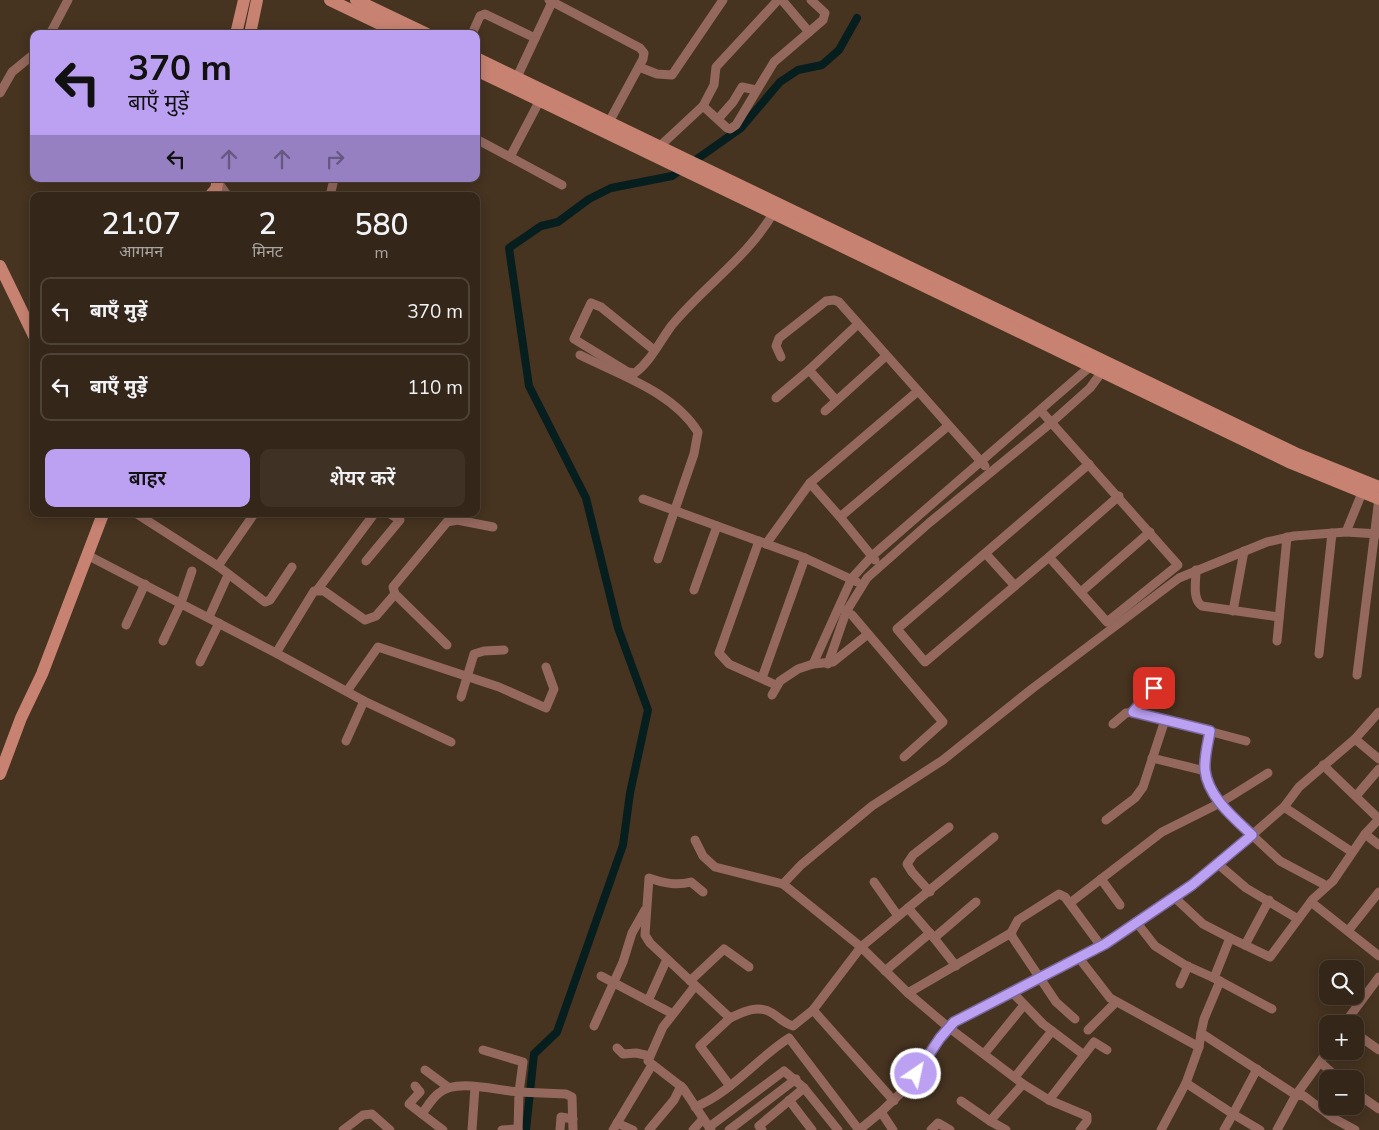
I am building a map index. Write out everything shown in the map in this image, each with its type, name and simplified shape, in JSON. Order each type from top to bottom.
[{"type":"main road","points":[[237,30],[244,0]]},
{"type":"main road","points":[[251,30],[257,0]]},
{"type":"main road","points":[[330,0],[393,30]]},
{"type":"main road","points":[[356,0],[419,30]]},
{"type":"main road","points":[[480,60],[660,146],[1100,364],[1290,463],[1379,499]]},
{"type":"main road","points":[[480,72],[1100,364],[1295,453],[1379,487]]},
{"type":"main road","points":[[0,266],[30,328]]},
{"type":"main road","points":[[0,774],[103,517]]},
{"type":"street","points":[[52,30],[68,0]]},
{"type":"street","points":[[639,67],[657,74],[672,75],[723,0]]},
{"type":"street","points":[[660,146],[703,106],[714,85],[716,67],[780,0],[809,32]]},
{"type":"street","points":[[703,106],[727,128],[733,128],[744,114],[756,90],[774,62],[823,20],[825,13],[811,0]]},
{"type":"street","points":[[517,77],[551,1],[640,48],[644,52],[639,67],[610,122]]},
{"type":"street","points":[[474,30],[480,16],[485,14],[535,38]]},
{"type":"street","points":[[0,93],[6,80],[18,64],[30,56]]},
{"type":"street","points":[[718,119],[733,102],[742,87],[756,90]]},
{"type":"street","points":[[510,157],[540,100]]},
{"type":"street","points":[[480,140],[562,185]]},
{"type":"street","points":[[654,350],[601,307],[591,303],[574,339],[628,372],[635,373],[641,369],[672,325],[753,244],[774,212]]},
{"type":"street","points":[[782,357],[776,346],[779,338],[826,301],[834,300],[839,302],[990,472]]},
{"type":"street","points":[[776,398],[858,324]]},
{"type":"street","points":[[580,355],[666,400],[685,415],[698,432],[694,454],[658,559]]},
{"type":"street","points":[[825,410],[886,356]]},
{"type":"street","points":[[813,664],[852,578],[872,556],[1041,411],[1100,364]]},
{"type":"street","points":[[828,664],[846,612],[861,584],[879,566],[1090,388],[1100,364]]},
{"type":"street","points":[[809,370],[836,400]]},
{"type":"street","points":[[776,685],[729,664],[719,653],[762,542],[810,483],[918,391]]},
{"type":"street","points":[[1041,411],[1119,496],[1178,565],[1107,622],[1049,557]]},
{"type":"street","points":[[840,517],[948,426]]},
{"type":"street","points":[[1089,464],[897,629],[925,662],[1119,496]]},
{"type":"street","points":[[810,483],[879,566]]},
{"type":"street","points":[[1346,532],[1362,493]]},
{"type":"street","points":[[643,499],[805,558],[852,578],[861,584]]},
{"type":"street","points":[[1357,675],[1377,534],[1379,499]]},
{"type":"street","points":[[142,517],[218,566],[262,601],[268,602],[292,567]]},
{"type":"street","points":[[218,566],[252,517]]},
{"type":"street","points":[[276,653],[314,591],[318,589],[372,517]]},
{"type":"street","points":[[366,561],[404,517]]},
{"type":"street","points":[[447,645],[395,594],[393,587],[396,580],[447,517],[493,527]]},
{"type":"street","points":[[694,590],[717,526]]},
{"type":"street","points":[[1080,592],[1150,532]]},
{"type":"street","points":[[783,884],[801,865],[872,806],[943,760],[1033,688],[1171,584],[1196,570],[1287,537],[1346,532],[1377,534]]},
{"type":"street","points":[[1318,654],[1332,533]]},
{"type":"street","points":[[1277,641],[1287,537]]},
{"type":"street","points":[[1233,611],[1244,551]]},
{"type":"street","points":[[986,554],[1014,586]]},
{"type":"street","points":[[88,556],[209,617],[364,701],[451,742]]},
{"type":"street","points":[[762,678],[805,558]]},
{"type":"street","points":[[1196,570],[1198,603],[1210,608],[1279,617]]},
{"type":"street","points":[[163,641],[181,603],[192,571]]},
{"type":"street","points":[[209,617],[228,575]]},
{"type":"street","points":[[126,625],[145,584]]},
{"type":"street","points":[[318,589],[324,591],[365,620],[376,616],[395,594]]},
{"type":"street","points":[[838,606],[868,634],[943,722],[904,757]]},
{"type":"street","points":[[200,662],[219,623]]},
{"type":"street","points":[[772,695],[776,685],[798,668],[813,664],[828,664],[840,659],[868,634]]},
{"type":"street","points":[[347,691],[378,647],[499,687],[546,708],[554,689],[546,667]]},
{"type":"street","points":[[461,698],[474,654],[484,651],[504,650]]},
{"type":"street","points":[[1113,724],[1121,716],[1133,712],[1162,680]]},
{"type":"street","points":[[346,741],[364,701]]},
{"type":"street","points":[[1133,712],[1246,742]]},
{"type":"street","points":[[695,1107],[713,1100],[776,1046],[789,1038],[859,1130],[894,1101],[906,1088],[948,1027],[965,1015],[1013,993],[1101,946],[1174,897],[1218,864],[1284,807],[1300,787],[1355,739],[1379,712]]},
{"type":"street","points":[[1106,820],[1135,798],[1147,781],[1152,758],[1165,720]]},
{"type":"street","points":[[1210,731],[1205,771],[1220,803],[1280,861],[1327,886]]},
{"type":"street","points":[[1355,739],[1379,759]]},
{"type":"street","points":[[1152,758],[1205,771]]},
{"type":"street","points":[[1174,897],[1203,924],[1270,957],[1311,902],[1327,886],[1365,834],[1379,819],[1323,765]]},
{"type":"street","points":[[1356,796],[1379,769]]},
{"type":"street","points":[[1070,903],[1162,832],[1220,803],[1268,773]]},
{"type":"street","points":[[1284,807],[1352,852]]},
{"type":"street","points":[[930,892],[907,864],[913,856],[949,827]]},
{"type":"street","points":[[1365,834],[1379,845]]},
{"type":"street","points":[[730,1086],[700,1046],[730,1018],[745,1011],[761,1010],[772,1013],[784,1024],[793,1026],[814,1010],[861,947],[930,892],[994,837]]},
{"type":"street","points":[[694,840],[702,856],[715,867],[783,884],[861,947],[908,993],[948,1027],[1023,1084],[1049,1100],[1087,1116],[1087,1121],[1080,1130]]},
{"type":"street","points":[[1218,864],[1246,888],[1298,919]]},
{"type":"street","points":[[703,892],[691,882],[681,884],[665,883],[649,878],[646,935],[692,984],[730,1018]]},
{"type":"street","points":[[1101,879],[1120,904]]},
{"type":"street","points":[[874,882],[898,916]]},
{"type":"street","points":[[908,993],[1011,933],[1018,920],[1059,894],[1070,903],[1101,946]]},
{"type":"street","points":[[1348,931],[1378,896]]},
{"type":"street","points":[[1245,945],[1269,900]]},
{"type":"street","points":[[885,971],[976,902]]},
{"type":"street","points":[[1311,902],[1379,956]]},
{"type":"street","points":[[908,908],[956,966]]},
{"type":"street","points":[[594,1026],[614,983],[632,933],[646,909]]},
{"type":"street","points":[[1137,923],[1155,946],[1188,966],[1217,979],[1272,1009]]},
{"type":"street","points":[[1011,933],[1056,1002],[1074,1019]]},
{"type":"street","points":[[1161,1130],[1186,1083],[1199,1047],[1204,1019],[1230,938]]},
{"type":"street","points":[[633,1130],[615,1126],[651,1061],[663,1027],[692,984],[724,949],[748,967]]},
{"type":"street","points":[[1078,958],[1110,998],[1199,1047]]},
{"type":"street","points":[[648,1001],[667,959]]},
{"type":"street","points":[[1180,984],[1188,966]]},
{"type":"street","points":[[601,976],[673,1014]]},
{"type":"street","points":[[1351,1015],[1379,977]]},
{"type":"street","points":[[1013,993],[1052,1031],[1084,1055]]},
{"type":"street","points":[[1088,1030],[1116,1002]]},
{"type":"street","points":[[984,1054],[1024,1005]]},
{"type":"street","points":[[814,1010],[894,1101]]},
{"type":"street","points":[[1015,1077],[1052,1031]]},
{"type":"street","points":[[1201,1033],[1296,1095],[1304,1096],[1333,1118],[1355,1130]]},
{"type":"street","points":[[1364,1039],[1379,1050]]},
{"type":"street","points":[[1049,1100],[1094,1042],[1107,1050]]},
{"type":"street","points":[[617,1048],[623,1054],[636,1053],[651,1061],[681,1086],[710,1129],[780,1073],[789,1072],[838,1130]]},
{"type":"street","points":[[483,1050],[523,1062],[518,1130],[502,1130]]},
{"type":"street","points":[[1277,1130],[1296,1095],[1320,1062],[1329,1070]]},
{"type":"street","points":[[1224,1130],[1257,1068]]},
{"type":"street","points":[[426,1070],[448,1087]]},
{"type":"street","points":[[729,1130],[796,1079]]},
{"type":"street","points":[[1186,1083],[1260,1130]]},
{"type":"street","points":[[990,1121],[1023,1084]]},
{"type":"street","points":[[422,1114],[439,1093],[448,1087],[462,1085],[522,1092],[566,1094],[572,1097],[573,1130]]},
{"type":"street","points":[[415,1086],[420,1092],[408,1104],[443,1130]]},
{"type":"street","points":[[649,1130],[674,1100],[681,1086]]},
{"type":"street","points":[[472,1130],[475,1087]]},
{"type":"street","points":[[762,1130],[759,1126],[804,1088]]},
{"type":"street","points":[[1364,1098],[1379,1109]]},
{"type":"street","points":[[789,1100],[812,1130]]},
{"type":"street","points":[[961,1102],[1006,1130]]},
{"type":"street","points":[[881,1112],[893,1130]]},
{"type":"street","points":[[343,1130],[363,1115],[372,1114],[390,1130]]},
{"type":"street","points":[[560,1130],[562,1117],[573,1119]]},
{"type":"street","points":[[693,1130],[703,1119]]},
{"type":"street","points":[[931,1130],[938,1123],[950,1130]]},
{"type":"waterway","points":[[697,159],[741,128],[780,82],[798,70],[822,65],[839,50],[857,18]]},
{"type":"waterway","points":[[526,1130],[534,1054],[557,1032],[623,845],[630,793],[648,710],[618,628],[586,498],[529,386],[509,248],[541,226],[558,222],[589,199],[611,188],[672,176],[679,171]]},
{"type":"route","points":[[916,1074],[948,1027],[954,1022],[1105,944],[1192,885],[1252,835],[1225,810],[1205,771],[1210,731],[1133,712],[1154,688]]}]
